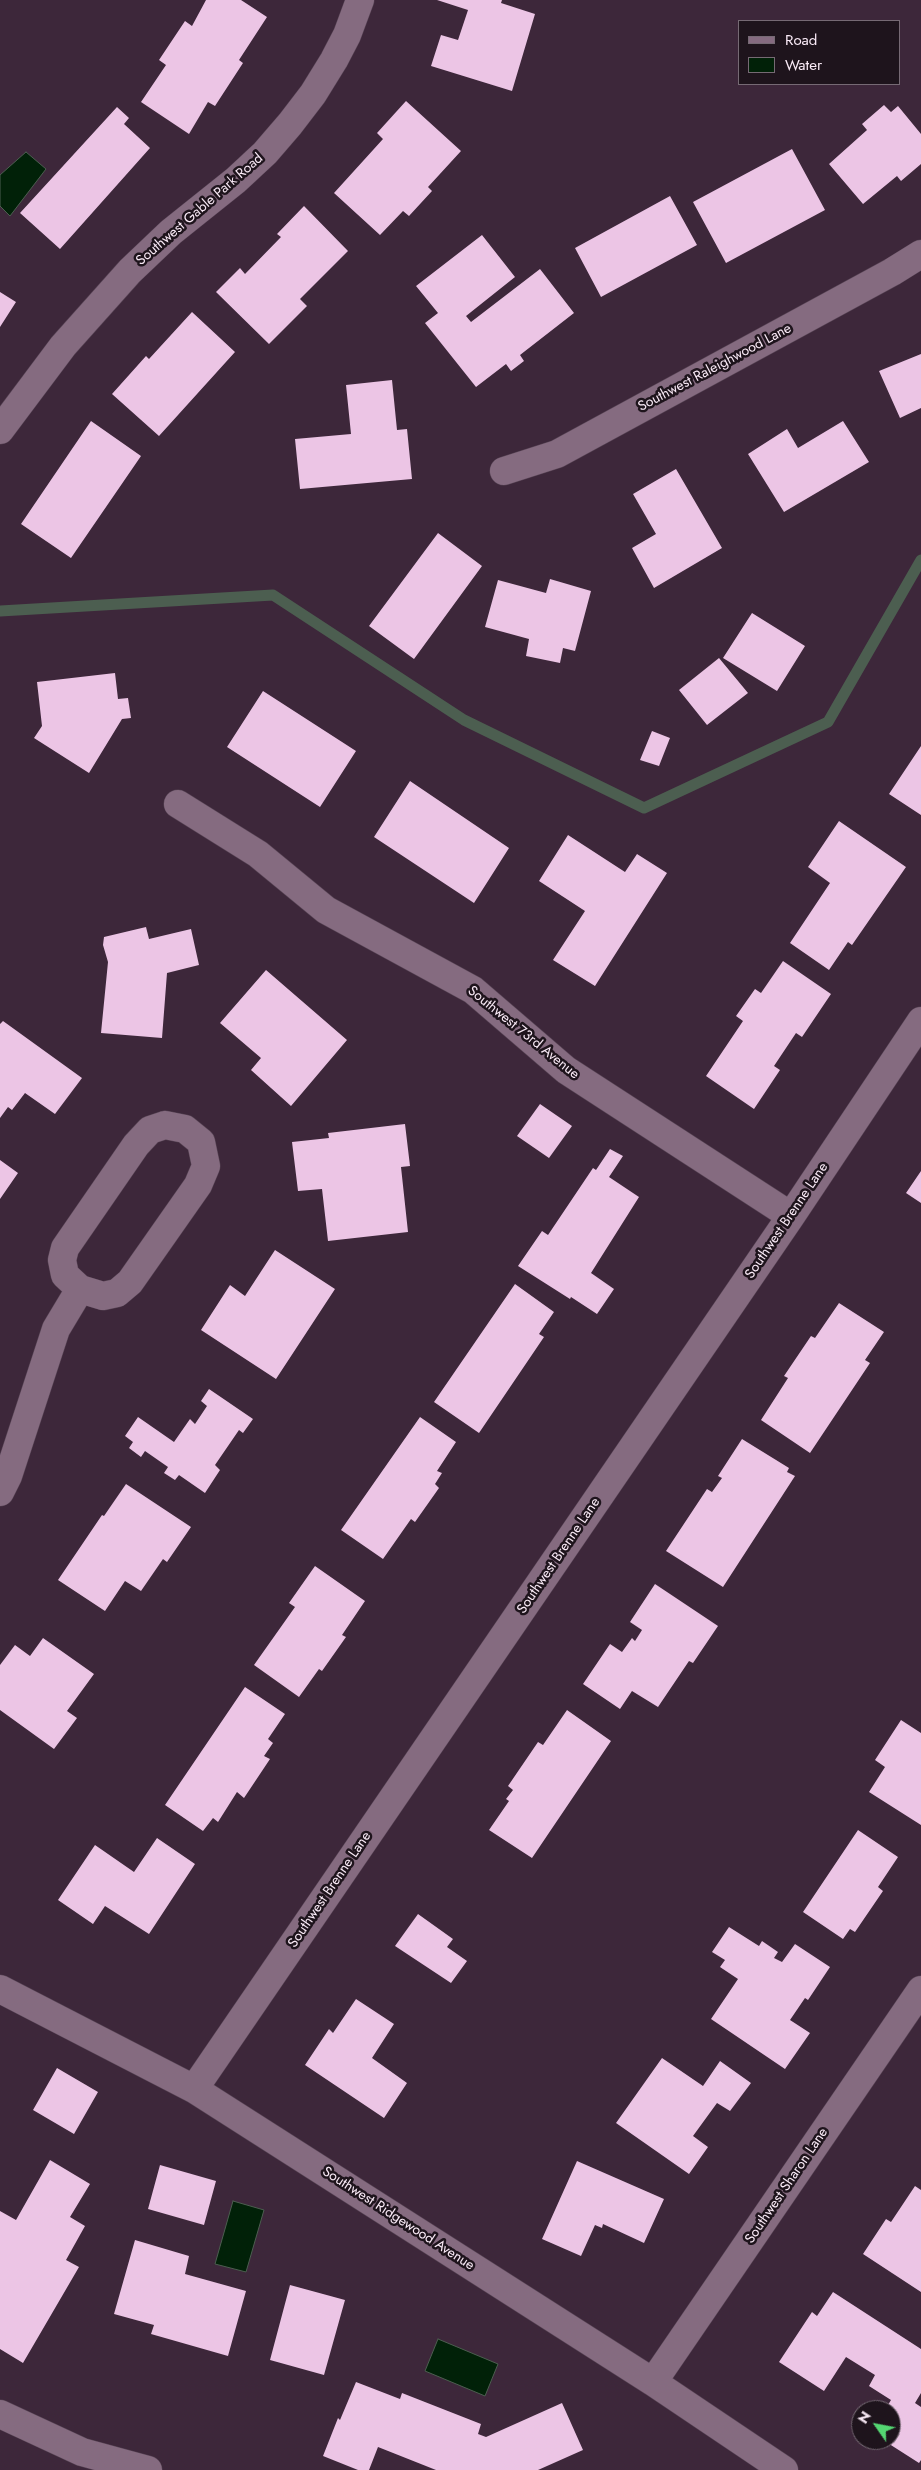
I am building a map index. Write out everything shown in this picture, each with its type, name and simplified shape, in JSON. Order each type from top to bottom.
[{"type":"street","name":"Southwest Gable Park Road","points":[[0,430],[63,346],[130,271],[171,232],[236,180],[290,124],[313,94],[334,60],[347,35],[360,0]]},
{"type":"street","name":"Southwest Raleighwood Lane","points":[[504,471],[557,454],[892,272],[921,254]]},
{"type":"street","name":"Southwest 73rd Avenue","points":[[178,804],[258,854],[326,910],[473,990],[566,1070],[791,1216]]},
{"type":"street","name":"Southwest Brenne Lane","points":[[194,2089],[791,1216],[921,1021]]},
{"type":"street","points":[[165,1125],[185,1129],[201,1142],[204,1154],[206,1166],[198,1185],[130,1282],[117,1293],[103,1296],[80,1289],[65,1275],[62,1260],[65,1248],[136,1146],[150,1130],[165,1125]]},
{"type":"street","points":[[0,1492],[8,1476],[56,1330],[80,1289]]},
{"type":"street","name":"Southwest Ridgewood Avenue","points":[[0,1990],[194,2089],[653,2382],[784,2470]]},
{"type":"street","name":"Southwest Sharon Lane","points":[[653,2382],[921,1990]]},
{"type":"street","points":[[0,2414],[82,2452],[148,2470]]},
{"type":"water","points":[[26,152],[46,169],[10,216],[0,206],[0,175]]},
{"type":"water","points":[[233,2201],[264,2210],[246,2272],[215,2264]]},
{"type":"water","points":[[438,2339],[498,2364],[485,2396],[425,2371]]},
{"type":"building","points":[[206,0],[241,0],[267,17],[239,60],[243,63],[215,106],[208,102],[189,134],[141,102],[166,65],[159,60],[185,21],[192,26]]},
{"type":"building","points":[[437,0],[502,0],[501,3],[535,14],[512,91],[431,66],[441,35],[458,40],[468,10]]},
{"type":"building","points":[[406,101],[461,151],[428,187],[432,191],[409,216],[403,211],[380,235],[334,193],[383,139],[377,133]]},
{"type":"building","points":[[884,105],[891,112],[898,106],[921,134],[921,164],[901,181],[897,176],[863,204],[829,164],[867,130],[862,124]]},
{"type":"building","points":[[117,107],[129,118],[124,124],[150,148],[60,249],[20,213]]},
{"type":"building","points":[[792,149],[825,210],[726,263],[693,202]]},
{"type":"building","points":[[670,196],[697,245],[601,297],[575,248]]},
{"type":"building","points":[[304,206],[348,251],[300,299],[307,306],[269,344],[216,292],[240,268],[245,274],[281,237],[277,234]]},
{"type":"building","points":[[482,235],[515,277],[466,316],[471,322],[540,269],[574,313],[520,355],[524,361],[511,371],[506,364],[476,387],[425,323],[438,313],[416,286]]},
{"type":"building","points":[[0,292],[16,302],[0,327]]},
{"type":"building","points":[[192,312],[235,352],[159,436],[112,394],[146,356],[149,359]]},
{"type":"building","points":[[921,354],[921,408],[900,418],[879,371]]},
{"type":"building","points":[[392,380],[397,430],[407,429],[412,479],[300,489],[295,439],[351,434],[346,385]]},
{"type":"building","points":[[91,421],[141,456],[71,558],[21,524]]},
{"type":"building","points":[[843,421],[869,462],[784,512],[748,454],[787,429],[798,448]]},
{"type":"building","points":[[676,469],[722,548],[654,588],[632,548],[656,534],[633,494]]},
{"type":"building","points":[[438,533],[482,566],[414,659],[369,626]]},
{"type":"building","points":[[550,579],[591,591],[575,651],[563,648],[560,663],[526,656],[529,639],[485,627],[498,580],[546,593]]},
{"type":"building","points":[[752,613],[805,646],[777,691],[723,658]]},
{"type":"building","points":[[719,658],[748,693],[707,725],[679,690]]},
{"type":"building","points":[[115,673],[118,699],[128,698],[131,718],[122,719],[89,773],[34,738],[42,726],[37,682]]},
{"type":"building","points":[[263,691],[356,751],[320,807],[227,747]]},
{"type":"building","points":[[652,731],[670,738],[659,766],[640,760]]},
{"type":"building","points":[[921,746],[921,815],[889,794]]},
{"type":"building","points":[[410,781],[509,848],[474,903],[374,837]]},
{"type":"building","points":[[839,821],[906,867],[852,945],[848,942],[829,970],[790,943],[830,883],[808,867]]},
{"type":"building","points":[[568,835],[625,872],[637,854],[667,873],[595,986],[553,960],[585,911],[539,881]]},
{"type":"building","points":[[146,927],[149,939],[191,929],[199,965],[167,973],[162,1038],[101,1033],[108,962],[103,945],[104,937]]},
{"type":"building","points":[[783,961],[831,994],[802,1037],[796,1033],[774,1066],[780,1070],[754,1109],[706,1076],[743,1021],[736,1016],[755,989],[761,993]]},
{"type":"building","points":[[266,970],[347,1040],[291,1106],[251,1070],[261,1058],[220,1023]]},
{"type":"building","points":[[3,1021],[82,1078],[55,1114],[25,1093],[12,1110],[8,1107],[0,1118],[0,1024]]},
{"type":"building","points":[[540,1104],[572,1126],[549,1158],[517,1136]]},
{"type":"building","points":[[405,1124],[410,1166],[401,1167],[408,1232],[328,1241],[322,1189],[298,1191],[292,1142],[329,1138],[328,1133]]},
{"type":"building","points":[[610,1149],[623,1156],[609,1177],[639,1197],[591,1273],[614,1289],[597,1314],[518,1266],[542,1231],[548,1235],[593,1168],[596,1170]]},
{"type":"building","points":[[0,1160],[18,1173],[0,1199]]},
{"type":"building","points":[[921,1171],[921,1203],[906,1193]]},
{"type":"building","points":[[275,1250],[335,1289],[276,1379],[201,1330],[230,1285],[245,1296]]},
{"type":"building","points":[[515,1284],[554,1312],[539,1334],[544,1337],[479,1433],[434,1402]]},
{"type":"building","points":[[839,1303],[884,1332],[865,1360],[870,1363],[810,1453],[761,1420],[788,1378],[784,1376],[811,1336],[815,1338]]},
{"type":"building","points":[[209,1389],[253,1419],[243,1433],[239,1430],[215,1465],[220,1470],[205,1493],[179,1475],[175,1480],[164,1473],[168,1467],[145,1451],[141,1457],[129,1448],[133,1442],[125,1436],[138,1417],[174,1442],[190,1419],[195,1424],[207,1406],[201,1401]]},
{"type":"building","points":[[420,1417],[456,1442],[437,1471],[442,1473],[435,1484],[439,1488],[415,1522],[411,1519],[383,1559],[341,1530]]},
{"type":"building","points":[[742,1439],[789,1468],[787,1472],[795,1476],[723,1587],[666,1551],[707,1489],[712,1492],[722,1478],[718,1476]]},
{"type":"building","points":[[126,1484],[191,1527],[167,1562],[163,1559],[141,1591],[125,1581],[105,1611],[58,1580],[102,1515],[104,1516]]},
{"type":"building","points":[[315,1566],[365,1601],[342,1635],[346,1637],[322,1671],[319,1669],[299,1697],[254,1665],[295,1607],[289,1603]]},
{"type":"building","points":[[655,1584],[718,1626],[693,1663],[689,1661],[658,1707],[632,1691],[620,1709],[583,1684],[610,1644],[622,1652],[632,1638],[635,1641],[642,1630],[630,1622]]},
{"type":"building","points":[[43,1638],[94,1674],[67,1711],[77,1718],[54,1749],[0,1710],[0,1665],[15,1645],[30,1656]]},
{"type":"building","points":[[245,1687],[285,1714],[268,1739],[273,1743],[264,1756],[270,1759],[244,1798],[237,1792],[218,1822],[213,1818],[203,1831],[165,1805]]},
{"type":"building","points":[[567,1710],[611,1741],[532,1858],[489,1830],[509,1801],[506,1799],[513,1790],[508,1786],[538,1742],[543,1745]]},
{"type":"building","points":[[901,1720],[921,1733],[921,1825],[869,1792],[885,1767],[875,1760]]},
{"type":"building","points":[[858,1830],[898,1857],[878,1887],[883,1891],[855,1932],[850,1929],[843,1939],[803,1912]]},
{"type":"building","points":[[157,1838],[195,1864],[149,1934],[105,1906],[93,1924],[58,1900],[95,1845],[134,1872]]},
{"type":"building","points":[[418,1914],[453,1939],[447,1947],[467,1961],[451,1983],[395,1946]]},
{"type":"building","points":[[729,1927],[759,1946],[762,1941],[778,1952],[774,1958],[782,1962],[795,1944],[830,1967],[808,2000],[805,1998],[790,2020],[810,2033],[785,2069],[711,2019],[738,1979],[720,1967],[725,1960],[712,1952]]},
{"type":"building","points":[[356,1999],[394,2024],[372,2058],[407,2083],[384,2118],[305,2065],[329,2029],[333,2033]]},
{"type":"building","points":[[662,2058],[703,2086],[720,2061],[751,2083],[730,2111],[717,2103],[693,2136],[708,2147],[689,2174],[616,2123]]},
{"type":"building","points":[[57,2068],[98,2092],[74,2134],[33,2110]]},
{"type":"building","points":[[50,2160],[90,2184],[70,2217],[85,2226],[66,2260],[79,2267],[23,2363],[0,2349],[0,2211],[16,2220]]},
{"type":"building","points":[[577,2161],[664,2199],[644,2243],[603,2224],[602,2228],[595,2225],[581,2256],[542,2239]]},
{"type":"building","points":[[160,2165],[216,2181],[204,2225],[148,2209]]},
{"type":"building","points":[[915,2186],[921,2190],[921,2292],[863,2254],[886,2219],[891,2222]]},
{"type":"building","points":[[135,2240],[189,2256],[185,2274],[246,2291],[228,2356],[151,2334],[154,2325],[114,2314]]},
{"type":"building","points":[[290,2285],[345,2300],[324,2375],[270,2360]]},
{"type":"building","points":[[833,2292],[921,2349],[921,2393],[915,2403],[921,2407],[921,2460],[919,2463],[899,2450],[901,2450],[901,2400],[891,2400],[869,2386],[875,2375],[846,2357],[824,2391],[779,2362],[812,2312],[817,2316]]},
{"type":"building","points":[[356,2382],[400,2399],[402,2393],[481,2424],[478,2434],[486,2437],[562,2403],[583,2450],[538,2470],[436,2470],[378,2447],[369,2470],[358,2470],[323,2456],[338,2418],[340,2420]]},
{"type":"waterway","points":[[0,611],[273,595],[464,720],[644,808],[828,722],[921,560]]}]
